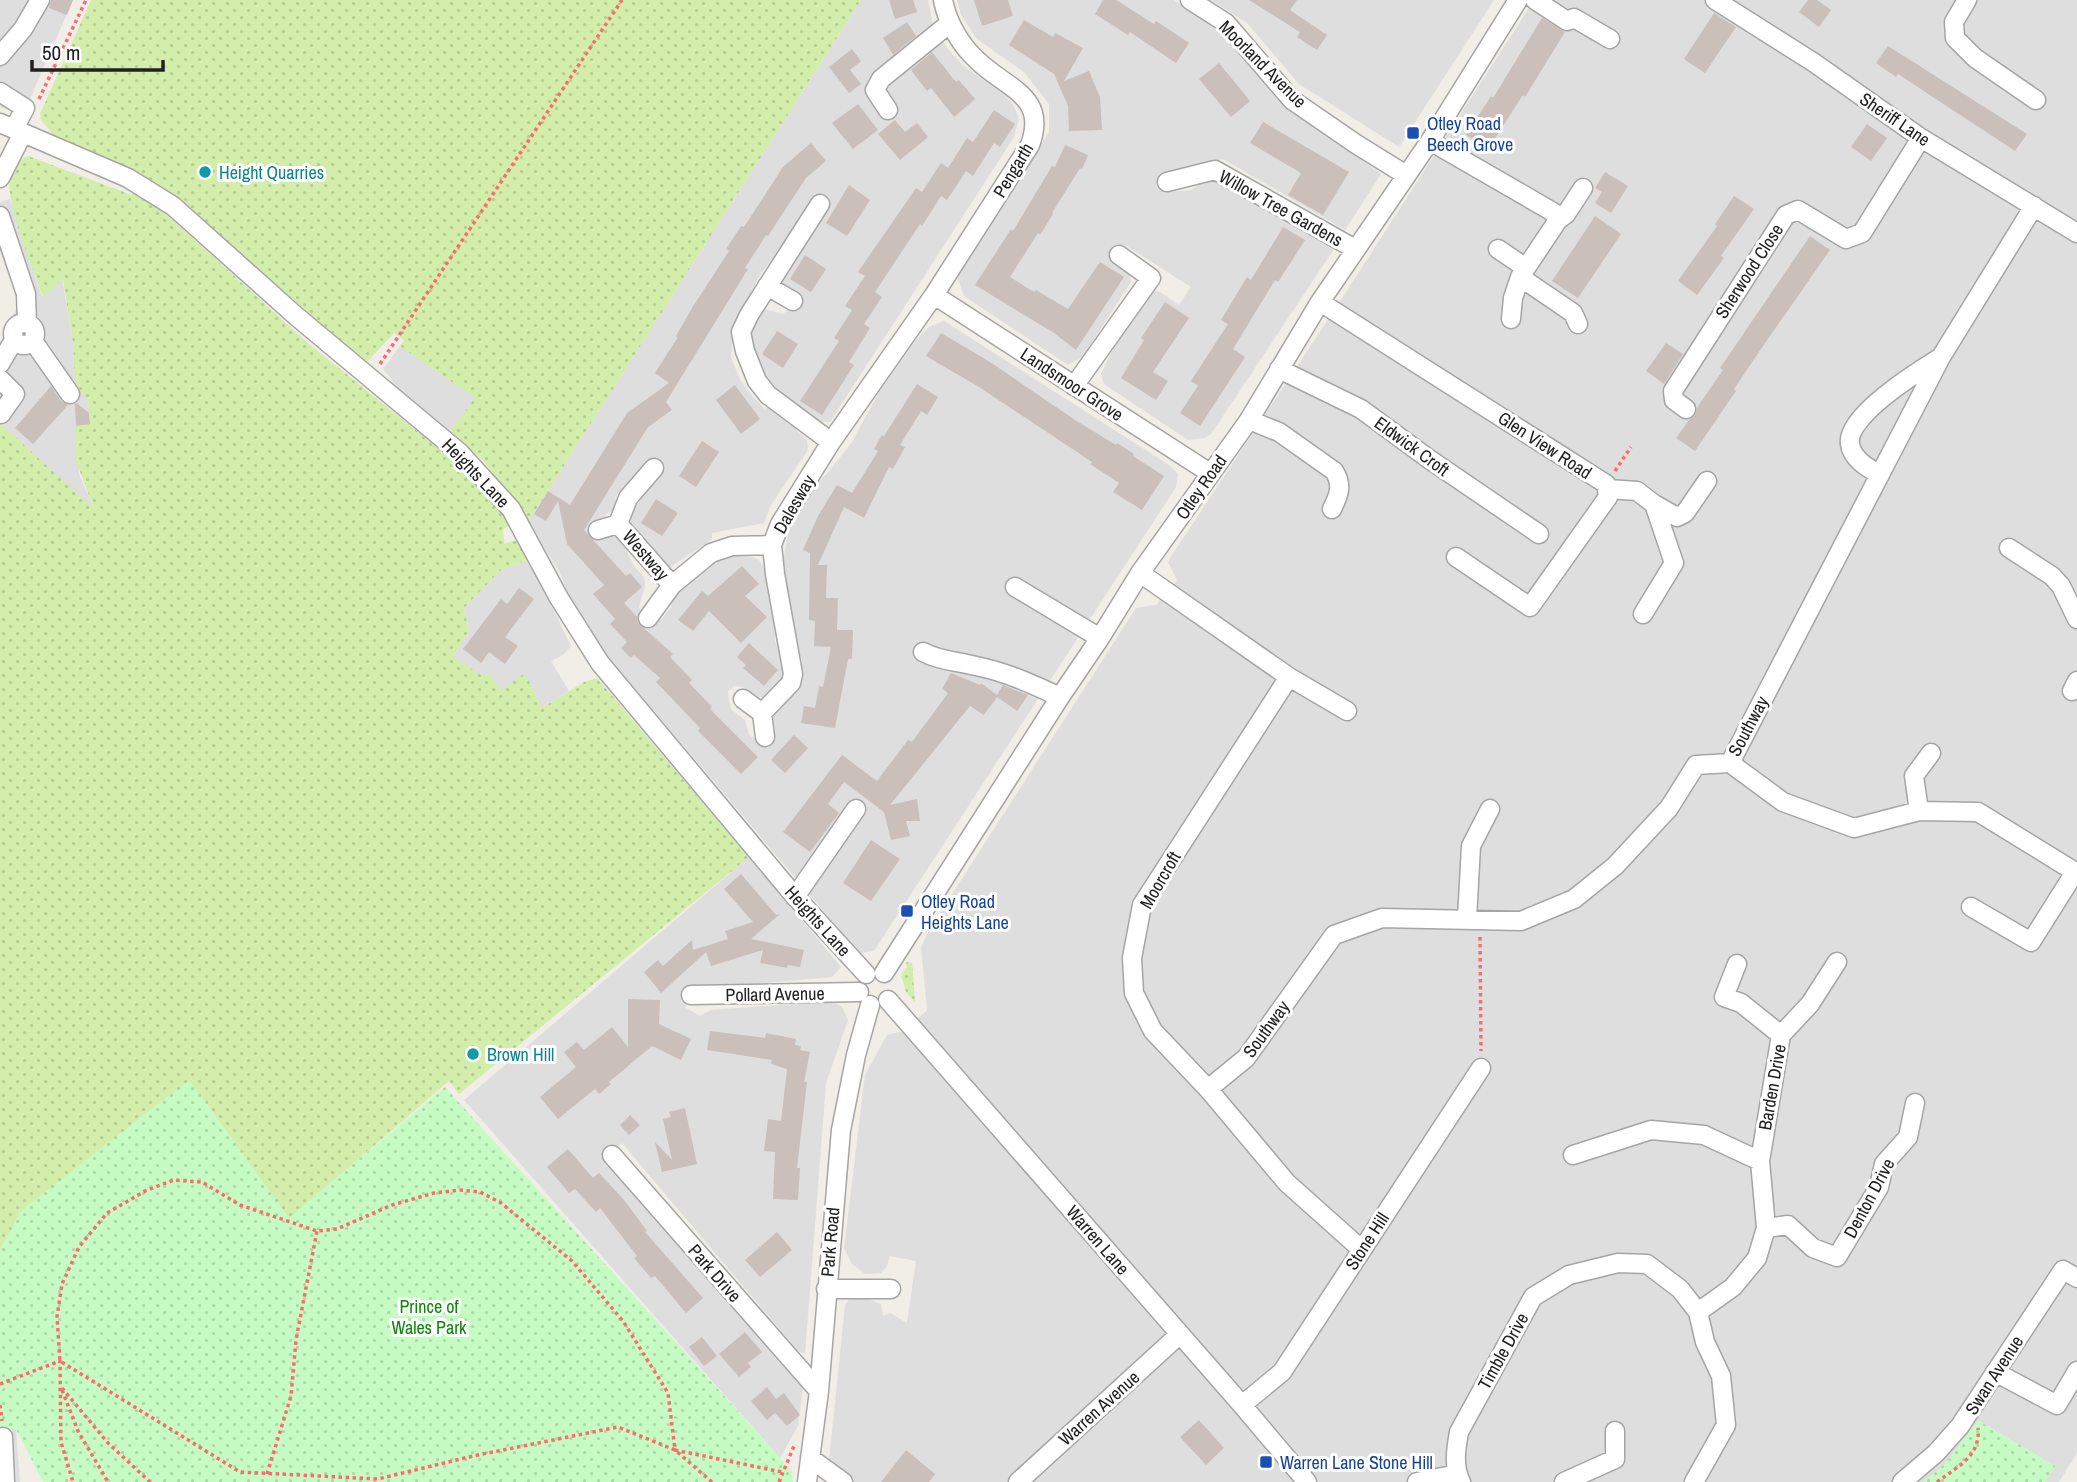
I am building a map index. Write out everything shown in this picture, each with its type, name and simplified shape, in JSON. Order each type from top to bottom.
[{"type":"street","points":[[0,56],[23,29],[40,0]]},
{"type":"street","name":"Pengarth","points":[[934,295],[1030,145],[1036,130],[1035,113],[1025,98],[977,61],[950,23],[943,0]]},
{"type":"street","name":"Moorland Avenue","points":[[1190,0],[1226,23],[1292,100],[1406,175]]},
{"type":"street","name":"Otley Road","points":[[875,974],[1100,638],[1140,573],[1249,420],[1320,302],[1430,141],[1518,0]]},
{"type":"street","points":[[1535,0],[1567,21],[1574,18],[1610,39]]},
{"type":"street","name":"Sheriff Lane","points":[[1715,0],[1812,62],[1921,138],[2077,233]]},
{"type":"street","points":[[1967,0],[1954,22],[1955,38],[1975,58],[2036,100]]},
{"type":"street","points":[[888,110],[875,90],[881,79],[950,23]]},
{"type":"street","points":[[0,92],[25,108],[13,128],[0,178]]},
{"type":"street","name":"Heights Lane","points":[[13,128],[128,178],[173,206],[296,316],[460,453],[512,509],[558,598],[600,663],[796,897],[875,974]]},
{"type":"street","name":"Sherwood Close","points":[[1686,409],[1674,400],[1673,391],[1786,215],[1798,210],[1846,239],[1862,233],[1921,138]]},
{"type":"street","points":[[1430,141],[1553,212],[1558,220]]},
{"type":"street","name":"Willow Tree Gardens","points":[[1167,183],[1215,170],[1355,249]]},
{"type":"street","points":[[1511,318],[1513,298],[1523,272],[1583,188]]},
{"type":"street","points":[[820,204],[741,331],[745,351],[757,380],[768,395],[831,442]]},
{"type":"street","name":"Southway","points":[[1208,1089],[1247,1058],[1334,935],[1381,918],[1521,921],[1574,899],[1615,866],[1669,808],[1696,765],[1730,762],[1941,357],[2034,206]]},
{"type":"street","points":[[0,216],[26,293],[27,323],[35,330],[33,341],[70,394]]},
{"type":"street","points":[[1498,250],[1573,313],[1578,324]]},
{"type":"street","points":[[1074,386],[1151,278],[1119,255]]},
{"type":"street","points":[[767,286],[793,301]]},
{"type":"street","name":"Landsmoor Grove","points":[[934,295],[1210,473]]},
{"type":"street","name":"Dalesway","points":[[762,713],[791,683],[793,674],[772,545],[780,524],[831,442],[934,295]]},
{"type":"street","name":"Glen View Road","points":[[1320,302],[1607,487],[1608,497],[1530,607],[1456,557]]},
{"type":"street","points":[[0,364],[14,340],[13,329],[19,324],[27,323]]},
{"type":"street","points":[[14,340],[23,345],[33,341]]},
{"type":"street","name":"Southway","points":[[1880,475],[1863,464],[1850,446],[1854,425],[1904,381],[1941,357]]},
{"type":"street","name":"Eldwick Croft","points":[[1279,369],[1361,408],[1429,459],[1539,534]]},
{"type":"street","points":[[0,379],[15,394],[1,414]]},
{"type":"street","points":[[1249,420],[1279,432],[1334,471],[1340,488],[1332,509]]},
{"type":"street","name":"Westway","points":[[654,468],[628,498],[618,524],[672,585],[711,552],[732,546],[772,545]]},
{"type":"street","points":[[1607,487],[1637,491],[1677,517],[1685,513],[1707,481]]},
{"type":"street","points":[[1643,614],[1674,563],[1654,504]]},
{"type":"street","points":[[598,530],[618,524]]},
{"type":"street","points":[[2009,548],[2052,576],[2061,586],[2077,620]]},
{"type":"street","points":[[1140,573],[1289,677],[1347,711]]},
{"type":"street","points":[[648,618],[672,585]]},
{"type":"street","points":[[1015,587],[1100,638]]},
{"type":"street","points":[[923,652],[936,659],[976,665],[1017,677],[1059,696]]},
{"type":"street","name":"Moorcroft","points":[[1289,677],[1142,905],[1132,958],[1134,993],[1153,1031],[1208,1089],[1287,1183],[1361,1249]]},
{"type":"street","points":[[743,699],[762,713],[765,737]]},
{"type":"street","points":[[1919,811],[1914,776],[1931,753]]},
{"type":"street","points":[[1730,762],[1783,802],[1854,828],[1919,811],[1978,812],[2076,872],[2031,942],[1971,907]]},
{"type":"street","points":[[796,897],[856,809]]},
{"type":"street","points":[[1473,919],[1471,846],[1490,809]]},
{"type":"street","points":[[1781,1035],[1810,1004],[1837,962]]},
{"type":"street","name":"Barden Drive","points":[[1698,1312],[1732,1287],[1757,1258],[1766,1228],[1760,1161],[1781,1035],[1741,1003],[1724,997],[1737,964]]},
{"type":"street","points":[[875,974],[893,986],[888,1000],[880,1005],[864,998],[860,982],[875,974]]},
{"type":"street","name":"Pollard Avenue","points":[[691,995],[864,998]]},
{"type":"street","name":"Park Road","points":[[807,1482],[818,1391],[841,1130],[864,998]]},
{"type":"street","name":"Warren Lane","points":[[888,1000],[1307,1482]]},
{"type":"street","name":"Stone Hill","points":[[1242,1405],[1282,1372],[1481,1068]]},
{"type":"street","name":"Denton Drive","points":[[1766,1228],[1788,1225],[1813,1248],[1837,1257],[1879,1187],[1884,1164],[1908,1137],[1915,1103]]},
{"type":"street","points":[[1573,1155],[1651,1129],[1704,1135],[1760,1161]]},
{"type":"street","name":"Park Drive","points":[[612,1155],[818,1391]]},
{"type":"street","name":"Timble Drive","points":[[1459,1478],[1455,1452],[1459,1432],[1533,1297],[1569,1275],[1618,1263],[1647,1264],[1680,1289],[1698,1312],[1705,1342],[1721,1376],[1726,1425],[1694,1482]]},
{"type":"street","name":"Swan Avenue","points":[[1902,1482],[1936,1453],[1965,1419],[2063,1270],[2077,1278]]},
{"type":"street","points":[[826,1289],[891,1289]]},
{"type":"street","name":"Warren Avenue","points":[[1018,1482],[1180,1334]]},
{"type":"street","points":[[1996,1372],[2057,1405],[2077,1371]]},
{"type":"street","points":[[1564,1482],[1615,1459],[1615,1431]]},
{"type":"street","points":[[3,1437],[5,1482]]},
{"type":"street","points":[[810,1458],[843,1482]]},
{"type":"street","points":[[1417,1482],[1459,1478]]},
{"type":"path","points":[[13,128],[86,0]]},
{"type":"path","points":[[371,378],[622,0]]},
{"type":"path","points":[[1607,487],[1631,447]]},
{"type":"path","points":[[1473,919],[1481,1068]]},
{"type":"path","points":[[73,1482],[61,1442],[57,1317],[62,1284],[79,1247],[107,1213],[145,1191],[174,1180],[202,1182],[240,1205],[317,1231],[337,1230],[392,1206],[434,1192],[480,1192],[500,1203],[572,1261],[623,1321],[668,1394],[675,1450],[712,1482]]},
{"type":"path","points":[[267,1474],[291,1396],[296,1340],[317,1231]]},
{"type":"path","points":[[0,1384],[60,1361]]},
{"type":"path","points":[[60,1361],[240,1472],[335,1480],[379,1479],[473,1456],[618,1427],[675,1450],[782,1472]]},
{"type":"path","points":[[60,1387],[78,1431],[108,1482]]},
{"type":"path","points":[[60,1387],[107,1443],[150,1482]]},
{"type":"path","points":[[1937,1482],[1975,1452],[1979,1429],[1965,1419]]},
{"type":"shaded area","points":[[0,0],[73,0],[29,101],[17,111],[0,107]]},
{"type":"shaded area","points":[[861,0],[928,0],[934,29],[952,54],[965,67],[1004,94],[1014,106],[1019,119],[1014,137],[830,422],[821,422],[781,394],[760,367],[751,344],[752,325],[764,309],[783,314],[795,304],[788,288],[778,280],[796,258],[828,201],[814,193],[782,247],[759,276],[734,329],[731,357],[740,380],[753,397],[765,409],[769,406],[798,426],[796,430],[807,440],[808,450],[771,505],[764,523],[712,533],[712,539],[671,567],[661,564],[631,524],[631,512],[641,500],[639,493],[630,486],[620,490],[615,497],[616,507],[598,521],[600,537],[612,535],[621,539],[634,566],[644,577],[645,586],[639,607],[643,616],[651,621],[662,619],[672,606],[669,599],[715,554],[730,552],[759,560],[766,572],[766,584],[775,618],[775,641],[786,671],[778,686],[767,697],[756,698],[743,687],[734,686],[728,691],[728,697],[732,710],[745,720],[749,735],[763,743],[774,736],[775,727],[771,714],[786,702],[803,674],[802,661],[779,580],[790,525],[806,495],[852,442],[879,392],[916,340],[929,327],[944,321],[1169,465],[1178,474],[1176,487],[874,951],[859,953],[589,634],[574,608],[560,573],[528,522]]},
{"type":"shaded area","points":[[957,0],[1174,0],[1224,35],[1284,103],[1381,174],[1345,230],[1223,159],[1168,175],[1169,192],[1191,190],[1214,174],[1336,246],[1211,434],[1204,438],[1188,440],[1104,384],[1101,374],[1113,349],[1150,290],[1160,292],[1179,305],[1191,287],[1125,245],[1116,264],[1129,273],[1131,282],[1083,356],[1068,365],[964,296],[957,276],[1049,132],[1049,104],[1024,72],[977,39],[961,15]]},
{"type":"shaded area","points":[[1211,0],[1494,0],[1399,147],[1299,84],[1247,23]]},
{"type":"shaded area","points":[[1534,0],[2077,0],[2077,1453],[2059,1482],[829,1482],[845,1305],[850,1298],[866,1298],[881,1304],[883,1316],[890,1313],[907,1323],[916,1261],[890,1256],[881,1273],[865,1274],[852,1264],[844,1248],[865,1075],[887,1035],[904,1031],[927,1010],[921,947],[929,930],[1136,608],[1156,605],[1177,580],[1168,562],[1174,552],[1341,300]]},
{"type":"shaded area","points":[[10,199],[42,297],[62,278],[73,343],[75,382],[88,401],[90,424],[76,426],[79,474],[95,511],[0,423],[0,347],[21,297],[13,271],[6,270],[0,250],[3,241],[0,232],[0,202]]},
{"type":"shaded area","points":[[400,346],[476,398],[449,433],[391,385],[393,381],[383,369]]},
{"type":"shaded area","points":[[529,560],[571,646],[563,655],[551,661],[569,691],[542,708],[501,690],[453,657],[469,631],[464,608],[501,570]]},
{"type":"shaded area","points":[[749,857],[841,967],[832,977],[689,990],[686,1008],[700,1016],[711,1010],[832,1001],[842,1007],[848,1020],[826,1083],[805,1354],[798,1351],[622,1143],[603,1159],[803,1387],[798,1426],[780,1458],[464,1100]]},
{"type":"shaded area","points":[[0,1427],[16,1429],[20,1482],[0,1482]]},
{"type":"green space","points":[[91,0],[861,0],[528,522],[483,460],[449,433],[475,398],[400,346],[404,340],[394,333],[366,363],[169,191],[140,173],[54,136],[41,120],[40,114]]},
{"type":"green space","points":[[28,156],[132,195],[133,190],[166,214],[309,344],[474,477],[510,525],[503,530],[504,544],[519,539],[529,560],[501,570],[464,608],[469,631],[453,657],[481,675],[490,674],[501,690],[525,673],[542,708],[584,682],[597,678],[749,857],[459,1094],[449,1081],[289,1219],[204,1100],[21,1211],[0,1250],[0,423],[94,509],[76,461],[76,426],[90,424],[88,401],[75,382],[73,343],[63,279],[43,297],[12,202],[11,172]]},
{"type":"green space","points":[[906,962],[912,963],[915,1002],[906,992],[901,975],[907,967]]},
{"type":"green space","name":"Prince of Wales Park","points":[[189,1080],[289,1218],[445,1087],[792,1471],[793,1482],[43,1482],[16,1429],[0,1427],[0,1250],[21,1211]]},
{"type":"green space","points":[[1978,1420],[2055,1466],[2045,1482],[1923,1482],[1945,1464]]},
{"type":"building","points":[[51,0],[73,0],[67,15],[49,8]]},
{"type":"building","points":[[889,0],[913,0],[917,12],[895,19]]},
{"type":"building","points":[[974,0],[1008,0],[1013,16],[982,26]]},
{"type":"building","points":[[1103,0],[1116,0],[1154,24],[1156,21],[1189,43],[1176,63],[1130,32],[1128,35],[1095,14]]},
{"type":"building","points":[[1249,0],[1297,0],[1290,10],[1327,35],[1317,50],[1297,37],[1300,32]]},
{"type":"building","points":[[1808,0],[1817,0],[1831,10],[1819,27],[1799,12]]},
{"type":"building","points":[[1714,13],[1736,27],[1705,73],[1684,59]]},
{"type":"building","points":[[1542,18],[1565,32],[1525,97],[1523,95],[1488,149],[1466,135],[1491,96],[1493,98]]},
{"type":"building","points":[[1024,20],[1053,37],[1055,33],[1083,48],[1064,81],[1089,71],[1100,97],[1102,130],[1069,131],[1068,106],[1054,74],[1009,45]]},
{"type":"building","points":[[907,22],[916,36],[893,55],[883,38]]},
{"type":"building","points":[[1888,46],[2027,134],[2015,151],[1898,74],[1896,77],[1876,63]]},
{"type":"building","points":[[852,49],[861,61],[850,70],[861,84],[849,93],[829,67]]},
{"type":"building","points":[[932,52],[956,82],[959,80],[975,99],[954,117],[931,88],[927,91],[911,70]]},
{"type":"building","points":[[1219,63],[1250,101],[1231,117],[1199,79]]},
{"type":"building","points":[[858,104],[878,130],[853,149],[832,123]]},
{"type":"building","points":[[994,110],[1015,124],[1000,147],[994,143],[973,176],[966,171],[947,200],[941,196],[922,226],[920,224],[875,292],[882,297],[864,324],[870,328],[849,362],[854,365],[822,415],[800,401],[839,341],[834,338],[852,310],[845,306],[865,276],[858,272],[916,188],[922,192],[941,163],[948,168],[967,138],[973,142]]},
{"type":"building","points":[[895,120],[905,132],[917,123],[928,137],[900,160],[878,134]]},
{"type":"building","points":[[1263,122],[1349,172],[1323,215],[1288,195],[1301,173],[1250,143]]},
{"type":"building","points":[[1867,124],[1887,138],[1871,161],[1851,147]]},
{"type":"building","points":[[811,143],[826,161],[806,178],[768,236],[766,235],[666,402],[672,410],[648,427],[584,530],[626,576],[630,573],[642,587],[624,603],[637,617],[638,623],[673,654],[670,657],[692,680],[689,683],[712,707],[710,709],[758,757],[741,774],[698,731],[700,728],[656,682],[660,678],[634,655],[631,658],[621,648],[627,642],[610,624],[615,619],[593,594],[604,585],[567,544],[558,501],[546,521],[534,514],[548,491],[570,505],[627,413],[669,383],[655,373],[729,251],[726,249],[741,226],[744,227],[783,167]]},
{"type":"building","points":[[1065,145],[1088,155],[1040,235],[1038,233],[1010,277],[1068,309],[1100,262],[1124,277],[1076,350],[1054,333],[975,285],[1011,229],[1013,231],[1052,166],[1055,167]]},
{"type":"building","points":[[1605,172],[1628,186],[1611,213],[1595,203],[1602,192],[1595,188]]},
{"type":"building","points":[[849,185],[870,200],[847,236],[826,223]]},
{"type":"building","points":[[1734,196],[1754,209],[1697,295],[1678,281],[1717,226],[1715,224]]},
{"type":"building","points":[[1595,216],[1621,234],[1578,298],[1552,281]]},
{"type":"building","points":[[1283,227],[1305,240],[1278,282],[1275,280],[1233,349],[1245,357],[1200,426],[1180,413],[1198,386],[1191,381],[1228,324],[1221,320],[1247,277],[1251,280]]},
{"type":"building","points":[[1810,236],[1830,250],[1734,389],[1736,391],[1695,451],[1676,438],[1695,415],[1698,406],[1723,370],[1720,368]]},
{"type":"building","points":[[805,255],[826,269],[811,292],[790,279]]},
{"type":"building","points":[[1165,302],[1189,318],[1153,372],[1168,381],[1156,400],[1121,378],[1144,340],[1141,338]]},
{"type":"building","points":[[777,331],[798,344],[783,368],[762,354]]},
{"type":"building","points":[[941,333],[990,362],[1075,420],[1116,445],[1117,443],[1164,476],[1142,510],[1113,492],[1119,483],[1090,464],[1092,462],[979,387],[926,356]]},
{"type":"building","points":[[1666,343],[1683,354],[1664,384],[1646,371]]},
{"type":"building","points":[[917,384],[938,397],[927,415],[921,411],[900,445],[905,447],[893,469],[889,467],[864,518],[844,507],[818,565],[827,565],[826,598],[838,598],[837,630],[853,630],[852,659],[848,659],[835,728],[801,723],[804,706],[815,708],[819,686],[823,687],[831,647],[814,646],[815,621],[809,620],[810,553],[803,550],[818,516],[837,485],[852,493],[878,451],[874,449],[882,435],[884,436]]},
{"type":"building","points":[[735,385],[760,419],[741,434],[716,400]]},
{"type":"building","points":[[51,386],[61,401],[68,405],[33,444],[15,428]]},
{"type":"building","points":[[77,403],[89,413],[90,424],[76,426]]},
{"type":"building","points":[[702,441],[719,452],[696,487],[679,476]]},
{"type":"building","points":[[656,499],[678,513],[662,536],[641,523]]},
{"type":"building","points":[[742,566],[759,584],[745,596],[767,617],[741,643],[709,611],[693,631],[678,620],[702,591],[708,596]]},
{"type":"building","points":[[519,588],[534,599],[505,637],[518,646],[505,664],[489,652],[481,663],[463,649],[501,599],[507,604]]},
{"type":"building","points":[[749,643],[778,670],[764,686],[743,668],[746,665],[737,657]]},
{"type":"building","points":[[951,673],[980,685],[981,683],[997,695],[1003,685],[1028,695],[1017,711],[997,697],[984,715],[970,706],[890,805],[917,799],[920,821],[906,821],[910,836],[891,840],[884,812],[844,782],[828,804],[839,813],[810,852],[783,832],[842,755],[877,781],[908,740],[912,742],[948,693],[942,689]]},
{"type":"building","points":[[794,735],[808,748],[785,773],[771,760]]},
{"type":"building","points":[[871,840],[900,859],[871,901],[843,883]]},
{"type":"building","points":[[741,874],[776,915],[780,914],[751,939],[804,950],[800,967],[788,965],[787,968],[760,963],[763,950],[711,966],[706,952],[661,993],[644,972],[658,960],[663,966],[692,940],[693,950],[728,939],[725,931],[753,922],[724,889]]},
{"type":"building","points":[[628,999],[660,1000],[659,1024],[691,1039],[681,1060],[652,1046],[609,1082],[611,1084],[599,1094],[595,1089],[558,1119],[540,1097],[576,1067],[564,1052],[577,1042],[584,1050],[612,1027],[628,1047]]},
{"type":"building","points":[[710,1031],[765,1038],[766,1033],[796,1039],[795,1045],[801,1046],[800,1050],[810,1052],[804,1082],[807,1082],[797,1168],[800,1168],[798,1200],[773,1199],[775,1152],[764,1151],[768,1119],[781,1121],[787,1069],[771,1064],[772,1060],[707,1050]]},
{"type":"building","points":[[685,1108],[697,1164],[662,1172],[655,1142],[672,1160],[663,1119],[671,1117],[669,1112]]},
{"type":"building","points":[[630,1115],[640,1125],[629,1135],[620,1125]]},
{"type":"building","points":[[568,1149],[593,1178],[599,1173],[624,1200],[647,1231],[645,1232],[703,1298],[686,1313],[655,1276],[651,1278],[634,1258],[637,1256],[600,1208],[596,1212],[575,1189],[569,1193],[547,1167]]},
{"type":"building","points":[[777,1232],[792,1250],[760,1277],[745,1260]]},
{"type":"building","points":[[745,1332],[762,1352],[748,1363],[751,1367],[739,1377],[719,1354]]},
{"type":"building","points":[[702,1337],[717,1356],[704,1366],[689,1347]]},
{"type":"building","points":[[767,1387],[776,1399],[784,1393],[800,1415],[787,1426],[775,1413],[767,1420],[751,1401]]},
{"type":"building","points":[[1199,1420],[1224,1448],[1206,1465],[1180,1437]]},
{"type":"building","points":[[906,1450],[935,1474],[929,1482],[881,1482]]},
{"type":"place","name":"Otley Road Beech Grove","points":[[1413,133]]},
{"type":"place","name":"Height Quarries","points":[[205,172]]},
{"type":"place","name":"Otley Road Heights Lane","points":[[907,911]]},
{"type":"place","name":"Brown Hill","points":[[473,1054]]},
{"type":"place","name":"Warren Lane Stone Hill","points":[[1266,1462]]}]
